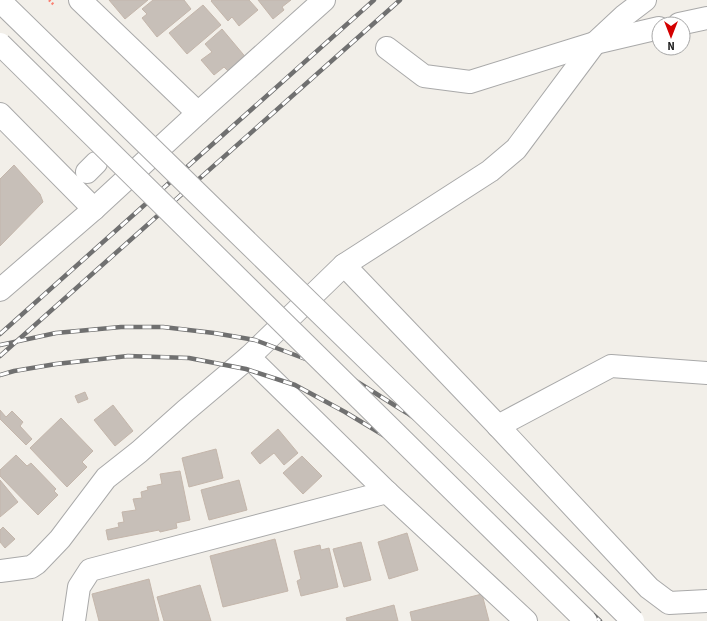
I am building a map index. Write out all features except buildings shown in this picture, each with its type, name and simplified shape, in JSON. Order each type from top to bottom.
[{"type":"street","points":[[80,0],[198,113]]},
{"type":"street","points":[[0,290],[94,209],[324,0]]},
{"type":"street","points":[[0,571],[31,567],[37,563],[60,539],[106,478],[139,452],[249,357],[344,265],[490,171],[516,150],[595,43],[624,16],[645,0]]},
{"type":"street","points":[[0,1],[479,468],[633,621]]},
{"type":"street","points":[[691,21],[707,18]]},
{"type":"street","points":[[387,48],[424,76],[470,82],[595,43],[651,30]]},
{"type":"street","points":[[0,44],[586,621]]},
{"type":"street","points":[[0,114],[94,209]]},
{"type":"street","points":[[344,265],[498,426],[649,588],[669,603],[707,601]]},
{"type":"street","points":[[249,357],[387,492],[526,621]]},
{"type":"street","points":[[498,426],[611,366],[707,373]]},
{"type":"street","points":[[74,621],[79,587],[90,570],[387,492]]},
{"type":"railway","points":[[0,334],[374,0]]},
{"type":"railway","points":[[0,356],[400,0]]},
{"type":"railway","points":[[0,345],[56,333],[121,327],[163,327],[255,340],[343,373],[407,413],[441,437],[639,621]]},
{"type":"railway","points":[[0,375],[14,371],[56,364],[128,356],[189,358],[246,369],[295,385],[345,412],[403,447],[459,488],[600,621]]}]
